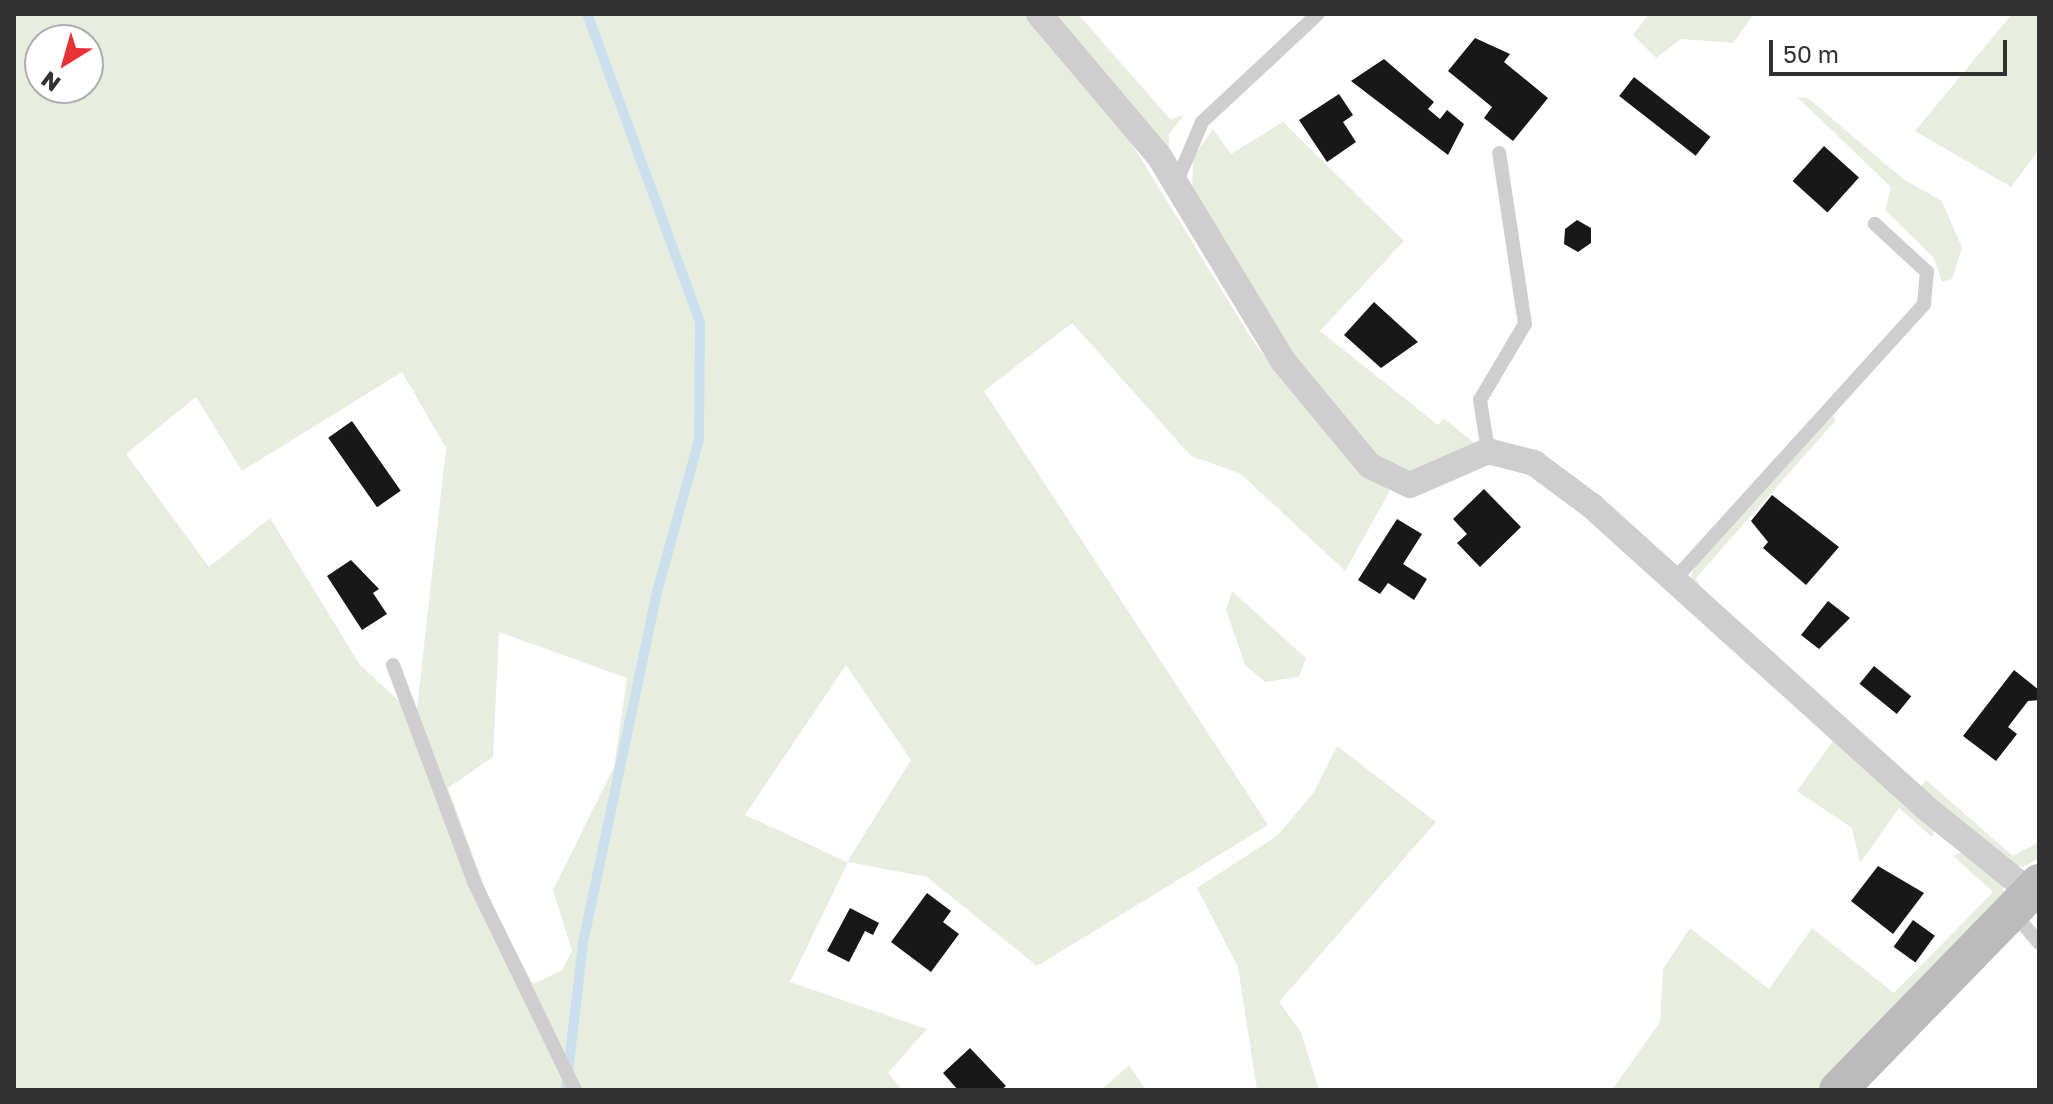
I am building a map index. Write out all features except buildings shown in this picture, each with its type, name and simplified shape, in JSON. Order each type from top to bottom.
[{"type":"street","points":[[1039,14],[1177,181],[1283,361],[1381,475],[1410,485],[1488,451],[1549,474],[1675,579],[1926,808],[2027,895],[1838,1090]]},
{"type":"lane","points":[[1177,181],[1202,122],[1318,14]]},
{"type":"lane","points":[[1488,451],[1480,400],[1525,324],[1499,153]]},
{"type":"lane","points":[[1675,579],[1924,304],[1927,272],[1875,224]]},
{"type":"lane","points":[[393,665],[474,882],[555,1040],[575,1090]]},
{"type":"lane","points":[[2027,895],[2039,943]]},
{"type":"shaded area","points":[[14,14],[1028,14],[1116,118],[1254,343],[1350,459],[1390,491],[1345,571],[1241,474],[1191,456],[1072,323],[984,391],[1268,825],[1037,966],[927,877],[848,862],[790,982],[927,1029],[888,1073],[903,1090],[14,1090]],"holes":[[[402,372],[446,448],[416,717],[360,665],[270,518],[209,567],[126,454],[196,397],[242,471]],[[499,632],[627,678],[614,767],[553,890],[572,951],[562,970],[533,984],[490,901],[448,788],[493,757]],[[846,665],[911,760],[847,862],[745,815]]]},
{"type":"shaded area","points":[[1053,14],[1078,14],[1170,119],[1184,115],[1169,134],[1169,152]]},
{"type":"shaded area","points":[[1649,14],[1754,14],[1733,43],[1681,39],[1656,58],[1633,35]]},
{"type":"shaded area","points":[[2012,14],[2039,14],[2039,150],[2011,187],[1915,131]]},
{"type":"shaded area","points":[[1797,97],[1808,98],[1903,179],[1942,201],[1962,248],[1952,279],[1942,282],[1934,258],[1885,210],[1891,187]]},
{"type":"shaded area","points":[[1283,122],[1404,241],[1320,331],[1438,425],[1444,418],[1474,443],[1415,472],[1379,459],[1293,362],[1192,193],[1193,157],[1213,129],[1231,154]]},
{"type":"shaded area","points":[[1831,413],[1836,420],[1696,578],[1702,590],[1690,578],[1697,561]]},
{"type":"shaded area","points":[[1232,591],[1306,658],[1299,677],[1265,682],[1245,665],[1226,610]]},
{"type":"shaded area","points":[[1837,735],[1936,827],[1932,837],[1899,808],[1860,863],[1852,828],[1797,791]]},
{"type":"shaded area","points":[[1337,746],[1436,822],[1279,1002],[1301,1032],[1319,1090],[1257,1090],[1238,967],[1197,888],[1278,835],[1314,792]]},
{"type":"shaded area","points":[[1926,780],[2013,856],[2039,842],[2039,858],[2023,867],[2007,862],[1921,786]]},
{"type":"shaded area","points":[[1965,851],[2002,883],[2005,897],[1817,1090],[1612,1090],[1660,1022],[1663,969],[1690,928],[1769,989],[1812,928],[1894,993],[1993,892],[1953,856]]},
{"type":"shaded area","points":[[1129,1065],[1146,1090],[1101,1090]]},
{"type":"waterway","points":[[566,1090],[583,943],[657,592],[699,439],[700,322],[587,14]]}]
